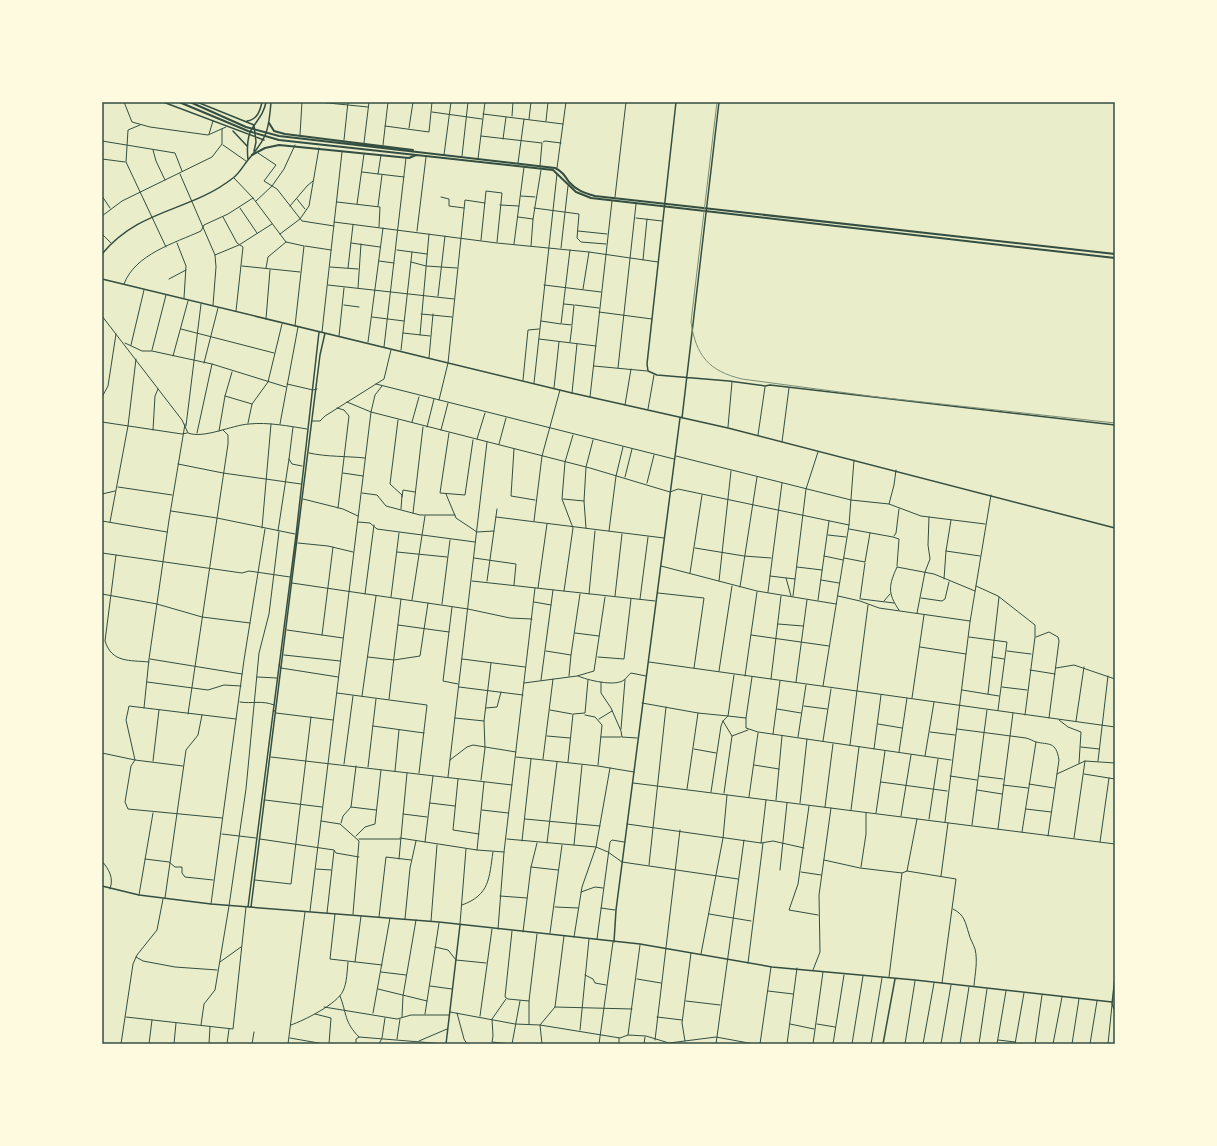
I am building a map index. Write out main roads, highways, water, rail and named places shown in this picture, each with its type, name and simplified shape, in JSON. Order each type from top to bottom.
[{"type":"main road","points":[[180,102],[248,131],[273,139],[557,172],[582,195],[612,201],[1115,258]]},
{"type":"main road","points":[[190,102],[246,127],[279,136],[557,168],[569,183],[582,192],[595,196],[813,219],[1115,254]]},
{"type":"main road","points":[[269,122],[271,128],[276,132],[410,148],[416,152]]},
{"type":"main road","points":[[252,155],[279,145],[295,145],[406,158],[416,155]]},
{"type":"main road","points":[[812,224],[813,219]]},
{"type":"railway","points":[[717,102],[691,322],[696,344],[706,360],[713,366],[721,372],[742,379],[877,397],[1115,423]]}]
